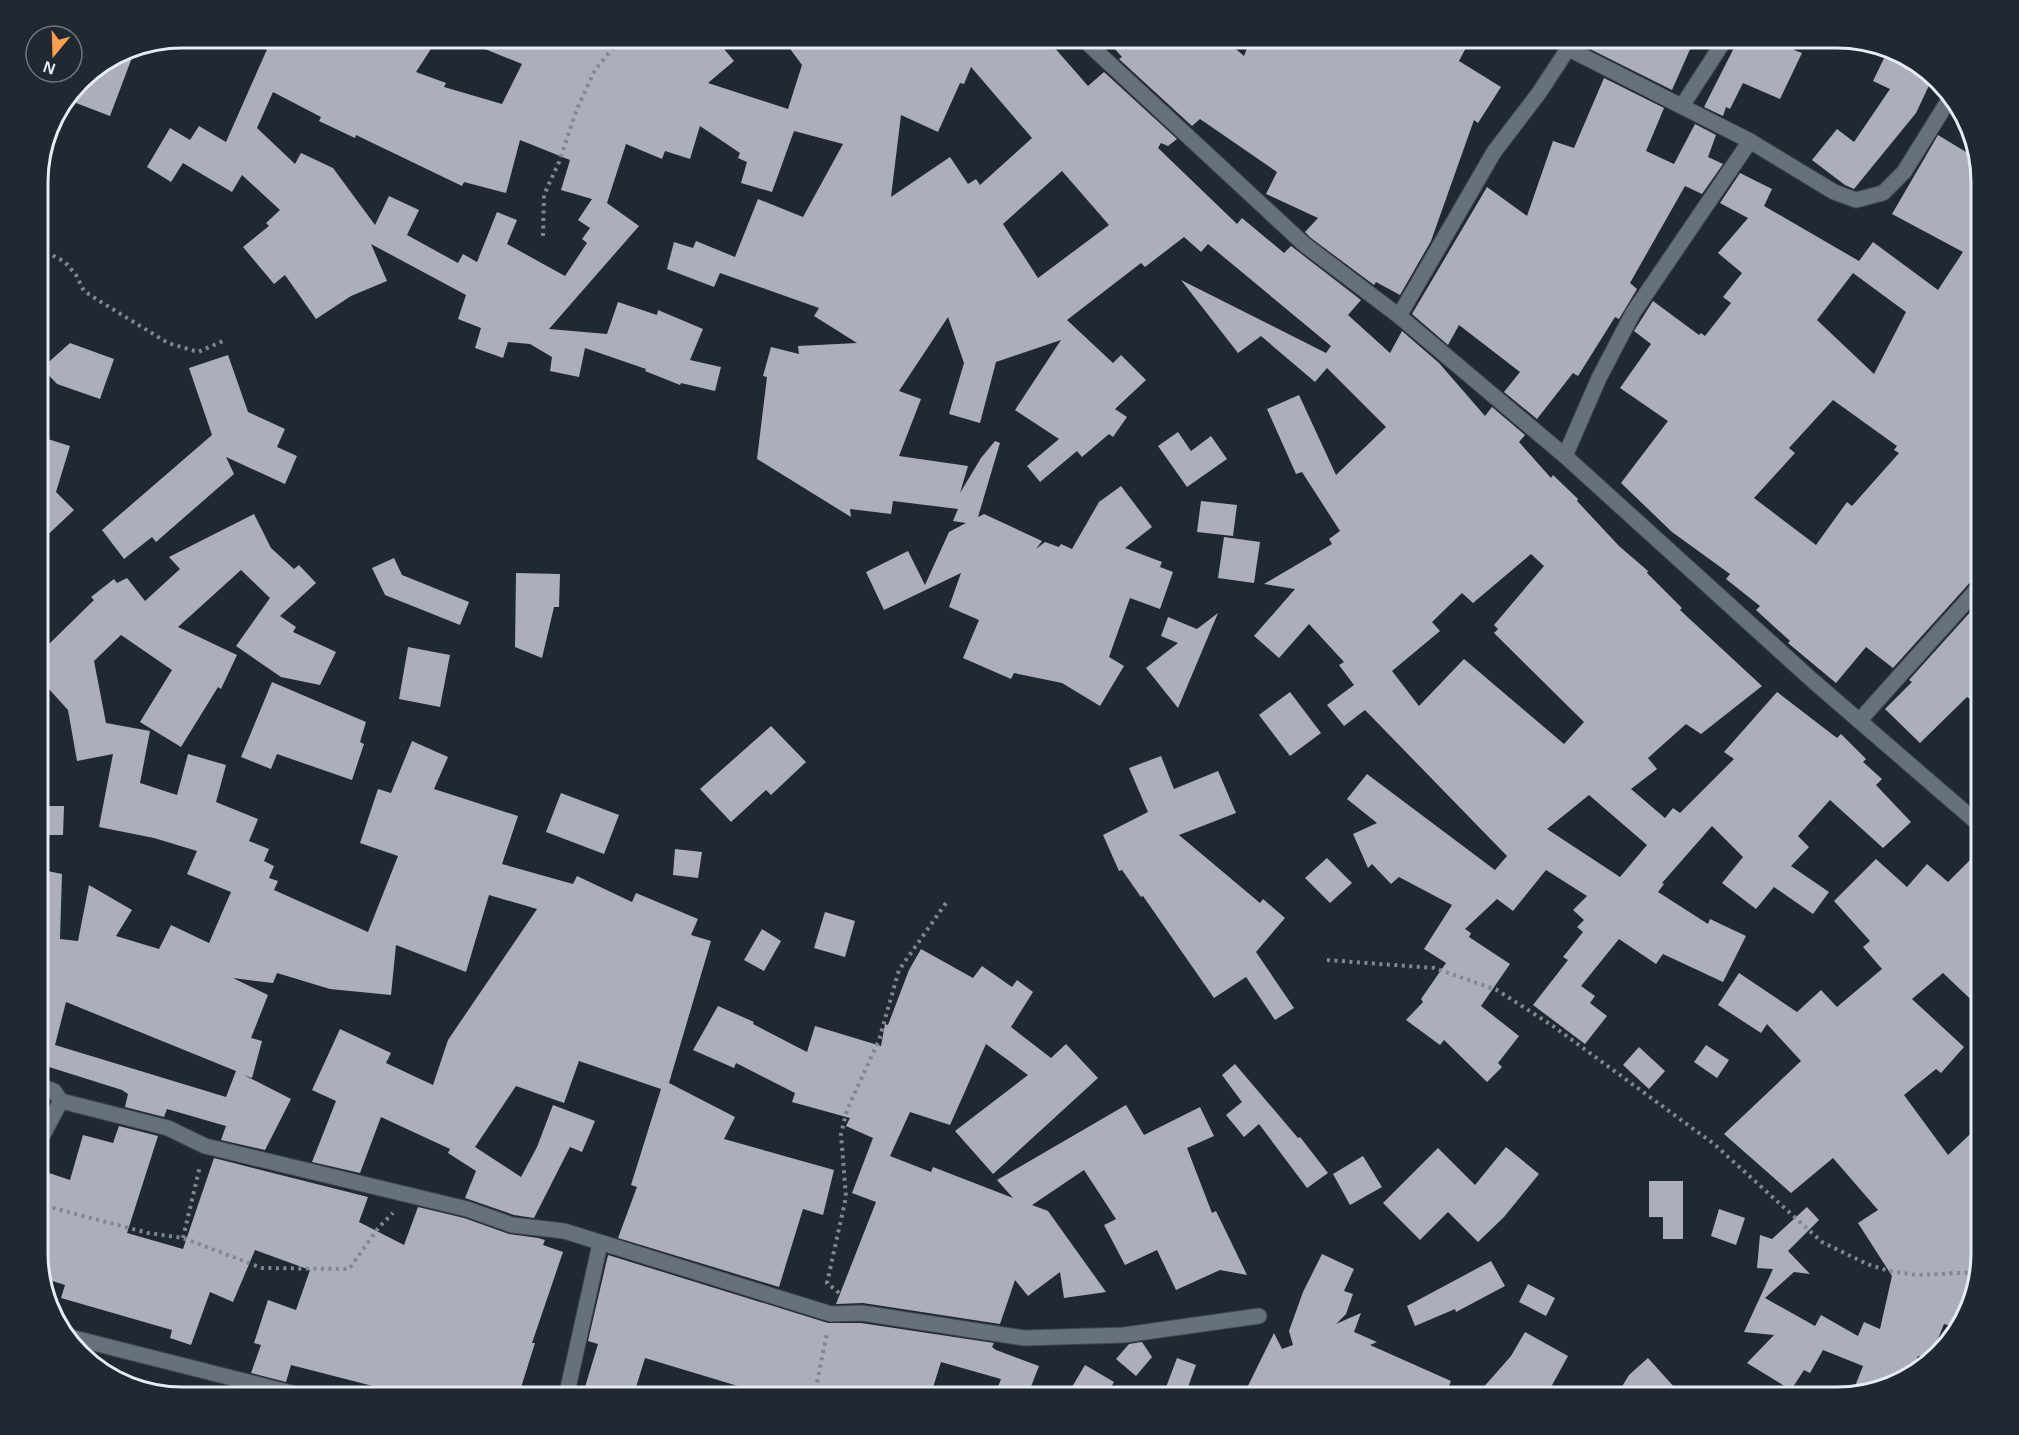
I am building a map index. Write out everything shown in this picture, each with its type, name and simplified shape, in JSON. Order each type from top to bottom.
[{"type":"street","points":[[1093,48],[1305,245],[1399,316],[1565,456],[1859,721],[1971,817]]},
{"type":"street","points":[[1399,316],[1494,152],[1568,48]]},
{"type":"street","points":[[1581,48],[1750,141],[1834,192],[1856,200],[1882,193],[1904,172],[1946,105]]},
{"type":"street","points":[[1683,106],[1720,48]]},
{"type":"street","points":[[1565,456],[1599,378],[1633,313],[1750,141]]},
{"type":"street","points":[[1859,721],[1971,597]]},
{"type":"street","points":[[48,1089],[54,1091],[61,1101],[168,1128],[205,1146],[467,1209],[512,1226],[564,1231],[831,1314],[862,1313],[1024,1338],[1124,1335],[1259,1316]]},
{"type":"street","points":[[48,1125],[61,1101]]},
{"type":"street","points":[[568,1387],[600,1244]]},
{"type":"street","points":[[80,1340],[264,1387]]},
{"type":"path","points":[[543,236],[544,195],[560,162],[578,109],[595,70],[613,48]]},
{"type":"path","points":[[48,254],[65,262],[76,275],[84,291],[168,343],[198,352],[223,341]]},
{"type":"path","points":[[862,1313],[827,1283],[846,1197],[841,1134],[847,1110],[879,1040],[899,970],[946,903]]},
{"type":"path","points":[[1327,960],[1434,968],[1497,990],[1553,1026],[1714,1144],[1821,1242],[1867,1264],[1889,1271],[1917,1275],[1970,1272]]},
{"type":"path","points":[[183,1239],[205,1146]]},
{"type":"path","points":[[48,1207],[148,1233],[183,1239],[262,1268],[350,1269],[379,1227],[395,1211]]},
{"type":"path","points":[[816,1387],[831,1314]]},
{"type":"building","points":[[268,48],[432,48],[416,72],[446,83],[444,87],[502,104],[522,64],[483,48],[723,48],[734,61],[708,83],[788,109],[802,65],[789,48],[1055,48],[1088,86],[1104,72],[1177,139],[1168,146],[1161,143],[1158,148],[1237,224],[1242,218],[1284,253],[1291,246],[1361,300],[1348,315],[1390,353],[1402,331],[1439,363],[1485,416],[1492,407],[1525,435],[1519,442],[1551,478],[1553,475],[1578,499],[1577,501],[1619,546],[1648,571],[1647,573],[1682,608],[1680,610],[1762,686],[1701,734],[1686,724],[1648,758],[1657,769],[1631,789],[1665,818],[1673,808],[1680,813],[1734,759],[1724,752],[1777,692],[1837,738],[1841,734],[1866,759],[1863,762],[1882,779],[1876,785],[1911,822],[1883,848],[1830,800],[1798,836],[1809,847],[1791,866],[1829,892],[1813,914],[1774,887],[1756,909],[1722,883],[1743,857],[1712,826],[1662,883],[1664,884],[1658,892],[1708,924],[1710,919],[1746,936],[1723,982],[1663,954],[1656,964],[1619,939],[1581,986],[1595,996],[1590,1003],[1607,1016],[1585,1044],[1533,1005],[1568,960],[1563,957],[1583,932],[1577,927],[1584,920],[1573,910],[1587,896],[1546,870],[1513,911],[1497,899],[1465,929],[1471,933],[1469,937],[1510,964],[1481,1006],[1519,1036],[1498,1063],[1502,1067],[1487,1082],[1444,1040],[1440,1045],[1406,1020],[1423,1002],[1421,999],[1446,963],[1424,949],[1452,905],[1399,877],[1391,884],[1372,864],[1368,868],[1353,834],[1377,823],[1347,799],[1367,774],[1495,870],[1507,856],[1365,710],[1344,726],[1327,705],[1354,685],[1339,665],[1344,662],[1309,624],[1279,658],[1254,636],[1295,589],[1264,584],[1332,544],[1329,539],[1340,531],[1302,472],[1296,474],[1267,409],[1299,395],[1336,475],[1386,427],[1327,368],[1315,382],[1261,336],[1238,353],[1181,280],[1326,353],[1331,346],[1208,244],[1201,252],[1184,237],[1145,267],[1141,263],[1067,320],[1113,363],[1121,355],[1146,380],[1115,409],[1127,417],[1113,437],[1109,434],[1082,457],[1077,451],[1040,482],[1027,466],[1059,439],[1015,410],[1061,340],[996,362],[980,423],[949,414],[964,363],[948,317],[899,391],[921,399],[899,456],[968,466],[960,493],[981,458],[995,441],[1000,443],[978,517],[984,514],[1042,541],[1036,549],[1045,542],[1059,547],[1061,544],[1072,549],[1099,502],[1121,486],[1152,527],[1125,548],[1162,562],[1160,567],[1173,572],[1160,609],[1130,598],[1109,657],[1124,666],[1100,706],[1062,683],[1014,673],[1011,679],[963,658],[979,620],[949,607],[961,573],[884,610],[866,572],[908,551],[925,585],[949,532],[966,523],[953,521],[958,509],[893,501],[891,514],[850,509],[851,517],[757,459],[767,377],[763,376],[771,347],[799,354],[798,346],[857,343],[814,316],[819,308],[720,273],[714,287],[667,269],[674,242],[693,248],[696,241],[735,257],[758,199],[803,217],[843,144],[794,131],[772,192],[741,183],[747,162],[738,158],[740,153],[700,126],[690,159],[665,151],[662,159],[626,144],[607,203],[639,226],[549,329],[607,334],[618,302],[657,315],[658,310],[703,329],[690,360],[721,367],[715,391],[681,383],[680,385],[645,371],[646,369],[585,348],[579,377],[550,371],[552,357],[530,344],[508,342],[503,358],[475,348],[481,328],[458,319],[466,295],[371,244],[387,281],[351,296],[316,319],[285,275],[274,284],[243,247],[269,226],[266,223],[280,210],[242,175],[232,192],[183,163],[171,182],[147,167],[170,128],[190,140],[199,126],[226,142]],"holes":[[[971,67],[1032,138],[980,185],[976,179],[968,184],[950,157],[891,197],[901,115],[938,132],[960,83],[964,84]],[[273,92],[321,117],[319,121],[355,138],[356,135],[462,186],[464,182],[506,193],[520,140],[570,160],[561,190],[592,199],[578,220],[590,228],[582,239],[587,243],[565,276],[507,244],[517,220],[497,212],[477,262],[463,254],[458,263],[407,235],[419,210],[389,196],[375,225],[333,168],[301,153],[295,164],[257,128]],[[1062,171],[1109,225],[1038,278],[1003,224]],[[1531,554],[1544,566],[1494,625],[1498,629],[1494,633],[1584,722],[1564,744],[1464,659],[1419,706],[1392,671],[1440,631],[1432,622],[1462,593],[1473,603]],[[1589,795],[1647,845],[1620,877],[1547,829]]]},
{"type":"building","points":[[1114,48],[1235,48],[1244,56],[1247,48],[1466,48],[1459,61],[1501,87],[1478,123],[1474,120],[1431,241],[1400,295],[1376,282],[1374,285],[1311,238],[1305,232],[1318,218],[1266,194],[1277,172],[1200,119],[1192,126],[1119,59],[1122,57]]},
{"type":"building","points":[[1588,48],[1691,48],[1672,90]]},
{"type":"building","points":[[1734,48],[1796,48],[1794,50],[1802,53],[1780,99],[1743,83],[1730,109],[1726,107],[1723,116],[1704,107]]},
{"type":"building","points":[[1885,57],[1904,66],[1929,85],[1916,113],[1854,189],[1845,185],[1812,160],[1837,129],[1854,142],[1890,89],[1873,81]]},
{"type":"building","points":[[132,58],[110,116],[76,103],[78,97],[94,81]]},
{"type":"building","points":[[1604,78],[1664,108],[1646,151],[1674,164],[1695,124],[1716,135],[1708,157],[1723,164],[1702,194],[1685,186],[1630,283],[1637,289],[1619,319],[1615,317],[1578,376],[1573,373],[1537,419],[1504,392],[1520,372],[1459,325],[1448,345],[1412,314],[1487,187],[1527,216],[1553,141],[1574,148]]},
{"type":"building","points":[[1938,135],[1967,153],[1970,164],[1971,581],[1893,668],[1866,647],[1836,683],[1788,643],[1790,641],[1756,610],[1760,606],[1726,579],[1730,574],[1672,532],[1621,483],[1668,421],[1620,388],[1651,344],[1634,331],[1653,301],[1699,335],[1701,333],[1705,336],[1731,303],[1723,297],[1742,273],[1718,253],[1748,218],[1720,203],[1740,173],[1772,189],[1764,206],[1859,261],[1873,242],[1938,290],[1963,252],[1892,214]],"holes":[[[1853,273],[1906,312],[1874,374],[1817,320]],[[1833,400],[1897,446],[1894,450],[1899,453],[1852,506],[1847,502],[1816,545],[1754,498],[1795,453],[1789,448]]]},
{"type":"building","points":[[70,343],[114,359],[100,399],[57,384],[48,374],[48,363]]},
{"type":"building","points":[[228,355],[248,412],[285,429],[277,447],[297,456],[285,484],[226,457],[234,474],[156,542],[152,537],[124,559],[102,530],[212,435],[189,368]]},
{"type":"building","points":[[1178,432],[1191,451],[1211,436],[1227,459],[1187,487],[1158,446]]},
{"type":"building","points":[[48,439],[70,446],[56,492],[74,510],[48,535]]},
{"type":"building","points":[[1201,501],[1237,505],[1233,536],[1197,532]]},
{"type":"building","points":[[254,514],[271,548],[294,569],[299,565],[316,583],[280,616],[296,627],[293,632],[336,652],[320,685],[281,677],[236,646],[270,598],[241,570],[178,627],[237,655],[221,689],[218,687],[181,747],[140,722],[172,670],[121,635],[94,661],[106,723],[150,731],[140,783],[177,795],[188,754],[226,765],[216,802],[258,819],[249,841],[269,849],[264,861],[274,866],[269,878],[278,881],[274,890],[368,932],[398,856],[360,843],[378,789],[391,793],[412,741],[448,757],[434,789],[518,816],[502,864],[573,884],[577,876],[632,902],[636,893],[698,919],[691,935],[711,941],[669,1083],[735,1117],[724,1139],[834,1170],[823,1215],[803,1209],[779,1287],[618,1238],[637,1187],[631,1185],[661,1089],[579,1061],[564,1103],[516,1086],[475,1147],[521,1177],[537,1147],[553,1105],[595,1121],[582,1152],[570,1147],[534,1218],[514,1215],[465,1198],[476,1171],[448,1153],[450,1149],[381,1117],[360,1173],[312,1162],[336,1101],[312,1090],[340,1029],[391,1053],[386,1063],[433,1085],[448,1040],[537,909],[489,895],[466,972],[396,945],[391,995],[330,989],[277,973],[273,983],[233,978],[268,995],[251,1038],[262,1041],[252,1078],[244,1075],[291,1099],[265,1150],[221,1140],[226,1126],[167,1109],[164,1117],[125,1107],[128,1094],[122,1090],[49,1067],[48,1071],[48,871],[62,874],[60,939],[78,941],[89,885],[132,910],[116,936],[159,949],[171,925],[209,943],[231,892],[187,874],[197,851],[154,838],[99,827],[113,754],[77,761],[68,710],[48,688],[48,643],[94,600],[91,597],[114,579],[117,583],[127,578],[145,601],[180,569],[169,557]],"holes":[[[66,1002],[236,1071],[226,1097],[55,1045]]]},
{"type":"building","points":[[1224,537],[1260,542],[1254,583],[1218,578]]},
{"type":"building","points":[[394,558],[402,575],[469,602],[460,625],[385,595],[372,568]]},
{"type":"building","points":[[516,573],[560,574],[559,607],[554,607],[542,658],[515,647]]},
{"type":"building","points":[[1971,611],[1971,700],[1967,697],[1920,743],[1885,709],[1912,682],[1909,680]]},
{"type":"building","points":[[1218,613],[1178,708],[1146,668],[1178,643],[1161,636],[1168,617],[1197,629]]},
{"type":"building","points":[[408,647],[450,655],[440,707],[399,699]]},
{"type":"building","points":[[272,682],[366,722],[360,742],[364,744],[352,780],[277,754],[271,769],[241,757]]},
{"type":"building","points":[[1290,692],[1321,733],[1290,756],[1259,715]]},
{"type":"building","points":[[771,726],[806,762],[771,795],[766,790],[731,822],[700,789]]},
{"type":"building","points":[[1161,756],[1174,789],[1218,771],[1236,813],[1179,835],[1260,903],[1263,899],[1285,918],[1256,952],[1294,1008],[1275,1020],[1246,977],[1214,998],[1143,896],[1141,897],[1122,870],[1119,871],[1103,835],[1148,812],[1129,768]]},
{"type":"building","points":[[561,793],[619,815],[604,854],[546,832]]},
{"type":"building","points":[[48,806],[64,806],[63,835],[48,835]]},
{"type":"building","points":[[675,849],[702,852],[698,878],[673,875]]},
{"type":"building","points":[[1327,858],[1352,883],[1330,903],[1305,878]]},
{"type":"building","points":[[1876,859],[1907,887],[1927,864],[1948,882],[1971,861],[1971,1000],[1943,973],[1912,999],[1964,1047],[1941,1073],[1936,1069],[1904,1095],[1948,1155],[1971,1133],[1970,1271],[1964,1296],[1953,1320],[1949,1326],[1944,1324],[1937,1342],[1911,1364],[1880,1380],[1855,1386],[1863,1366],[1823,1350],[1810,1373],[1804,1370],[1793,1387],[1786,1387],[1747,1363],[1774,1335],[1744,1332],[1773,1269],[1757,1268],[1760,1235],[1772,1239],[1807,1207],[1819,1220],[1788,1251],[1810,1274],[1794,1272],[1765,1298],[1815,1326],[1821,1315],[1858,1336],[1864,1322],[1880,1329],[1892,1276],[1858,1223],[1878,1210],[1833,1158],[1791,1193],[1724,1134],[1801,1061],[1767,1024],[1761,1033],[1718,1005],[1739,973],[1797,1012],[1821,990],[1837,1007],[1882,969],[1863,947],[1870,941],[1834,901]]},
{"type":"building","points":[[825,912],[855,921],[845,957],[814,948]]},
{"type":"building","points":[[762,929],[781,941],[764,971],[744,960]]},
{"type":"building","points":[[921,949],[973,978],[982,966],[1012,987],[1017,980],[1033,992],[1011,1027],[1051,1058],[1066,1044],[1098,1078],[993,1174],[955,1131],[1028,1075],[986,1044],[950,1125],[910,1112],[890,1156],[931,1172],[933,1167],[1013,1198],[997,1180],[1126,1105],[1144,1135],[1200,1107],[1214,1136],[1187,1148],[1212,1213],[1216,1211],[1247,1275],[1220,1270],[1176,1290],[1157,1250],[1125,1265],[1104,1225],[1116,1219],[1084,1170],[1032,1205],[1048,1211],[1106,1292],[1064,1298],[1060,1272],[1028,1296],[1015,1280],[1000,1324],[863,1303],[836,1304],[876,1202],[852,1193],[873,1138],[846,1126],[850,1118],[792,1102],[795,1093],[736,1063],[734,1068],[693,1050],[718,1006],[754,1022],[753,1024],[807,1052],[815,1026],[881,1046],[885,1024],[888,1025],[909,970]]},
{"type":"building","points":[[1706,1045],[1729,1060],[1717,1078],[1694,1062]]},
{"type":"building","points":[[1639,1047],[1665,1071],[1649,1089],[1623,1065]]},
{"type":"building","points":[[1235,1064],[1298,1138],[1300,1137],[1328,1173],[1307,1188],[1259,1124],[1244,1137],[1226,1115],[1242,1102],[1222,1075]]},
{"type":"building","points":[[119,1126],[158,1136],[127,1233],[183,1249],[214,1158],[368,1197],[359,1222],[404,1245],[418,1207],[464,1218],[509,1234],[545,1240],[543,1245],[563,1252],[532,1343],[535,1343],[521,1387],[377,1387],[291,1365],[286,1382],[251,1373],[261,1345],[254,1343],[268,1300],[296,1310],[310,1270],[255,1250],[233,1302],[210,1292],[191,1345],[170,1338],[172,1330],[61,1298],[65,1285],[51,1281],[48,1262],[48,1176],[49,1173],[70,1180],[83,1135],[113,1143]]},
{"type":"building","points":[[1506,1147],[1539,1174],[1504,1217],[1478,1242],[1448,1212],[1420,1240],[1383,1203],[1438,1148],[1475,1185]]},
{"type":"building","points":[[1363,1156],[1382,1187],[1350,1205],[1333,1174]]},
{"type":"building","points":[[1649,1181],[1683,1181],[1683,1239],[1663,1239],[1663,1217],[1649,1217]]},
{"type":"building","points":[[1719,1209],[1745,1218],[1736,1245],[1711,1236]]},
{"type":"building","points":[[1322,1254],[1354,1269],[1344,1291],[1353,1294],[1346,1314],[1336,1324],[1361,1313],[1354,1332],[1377,1342],[1370,1345],[1451,1381],[1449,1387],[1247,1387],[1274,1333],[1282,1349],[1293,1345],[1289,1331],[1303,1292]]},
{"type":"building","points":[[608,1255],[828,1323],[861,1323],[994,1343],[992,1347],[996,1350],[1039,1366],[1031,1387],[998,1387],[1001,1379],[941,1362],[933,1387],[741,1387],[645,1358],[636,1387],[585,1387],[598,1344],[588,1341]]},
{"type":"building","points":[[1491,1261],[1505,1286],[1456,1312],[1455,1309],[1415,1326],[1407,1306]]},
{"type":"building","points":[[1528,1284],[1555,1298],[1546,1316],[1519,1302]]},
{"type":"building","points":[[1525,1332],[1568,1356],[1551,1387],[1484,1387],[1511,1356]]},
{"type":"building","points":[[1142,1342],[1152,1357],[1136,1376],[1116,1359],[1129,1344]]},
{"type":"building","points":[[1177,1358],[1196,1365],[1188,1387],[1166,1387]]},
{"type":"building","points":[[1648,1358],[1674,1387],[1622,1387],[1629,1375]]},
{"type":"building","points":[[1085,1365],[1114,1382],[1111,1387],[1072,1387]]}]
